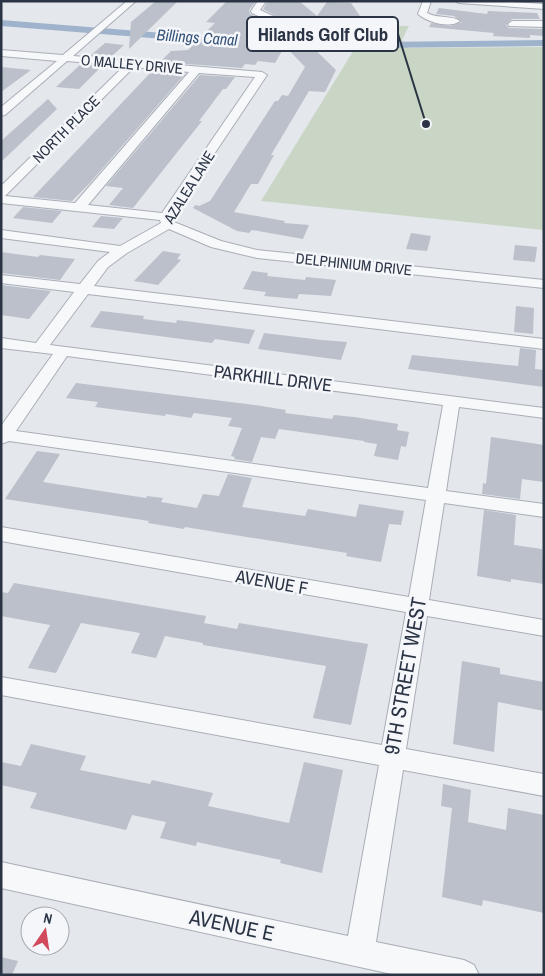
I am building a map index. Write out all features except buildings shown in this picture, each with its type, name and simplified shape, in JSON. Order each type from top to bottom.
[{"type":"street","points":[[1,113],[132,1]]},
{"type":"street","points":[[262,1],[255,11],[279,22]]},
{"type":"street","points":[[427,1],[422,14],[433,20],[456,21]]},
{"type":"street","points":[[459,1],[544,7]]},
{"type":"street","points":[[512,24],[544,24]]},
{"type":"street","name":"O MALLEY DRIVE","points":[[2,53],[262,75]]},
{"type":"street","name":"NORTH PLACE","points":[[1,194],[130,65]]},
{"type":"street","points":[[78,208],[196,70]]},
{"type":"street","name":"AZALEA LANE","points":[[40,348],[103,264],[167,221],[262,75]]},
{"type":"street","name":"DELPHINIUM DRIVE","points":[[1,199],[167,221],[216,244],[257,254],[544,284]]},
{"type":"street","points":[[1,234],[122,250]]},
{"type":"street","points":[[1,279],[544,344]]},
{"type":"street","name":"PARKHILL DRIVE","points":[[1,343],[544,413]]},
{"type":"street","points":[[63,351],[2,436],[544,511]]},
{"type":"street","name":"9TH STREET WEST","points":[[360,952],[391,756],[452,401]]},
{"type":"street","name":"AVENUE F","points":[[1,534],[544,628]]},
{"type":"street","points":[[1,686],[544,785]]},
{"type":"street","name":"AVENUE E","points":[[1,874],[464,975]]},
{"type":"green space","points":[[377,25],[409,26],[402,40],[408,48],[544,47],[544,230],[261,201],[355,48],[371,42]]},
{"type":"waterway","name":"Billings Canal","points":[[1,23],[226,41]]},
{"type":"waterway","name":"Billings Canal","points":[[282,43],[378,45],[544,43]]},
{"type":"place","name":"Hilands Golf Club","points":[[426,124]]}]
